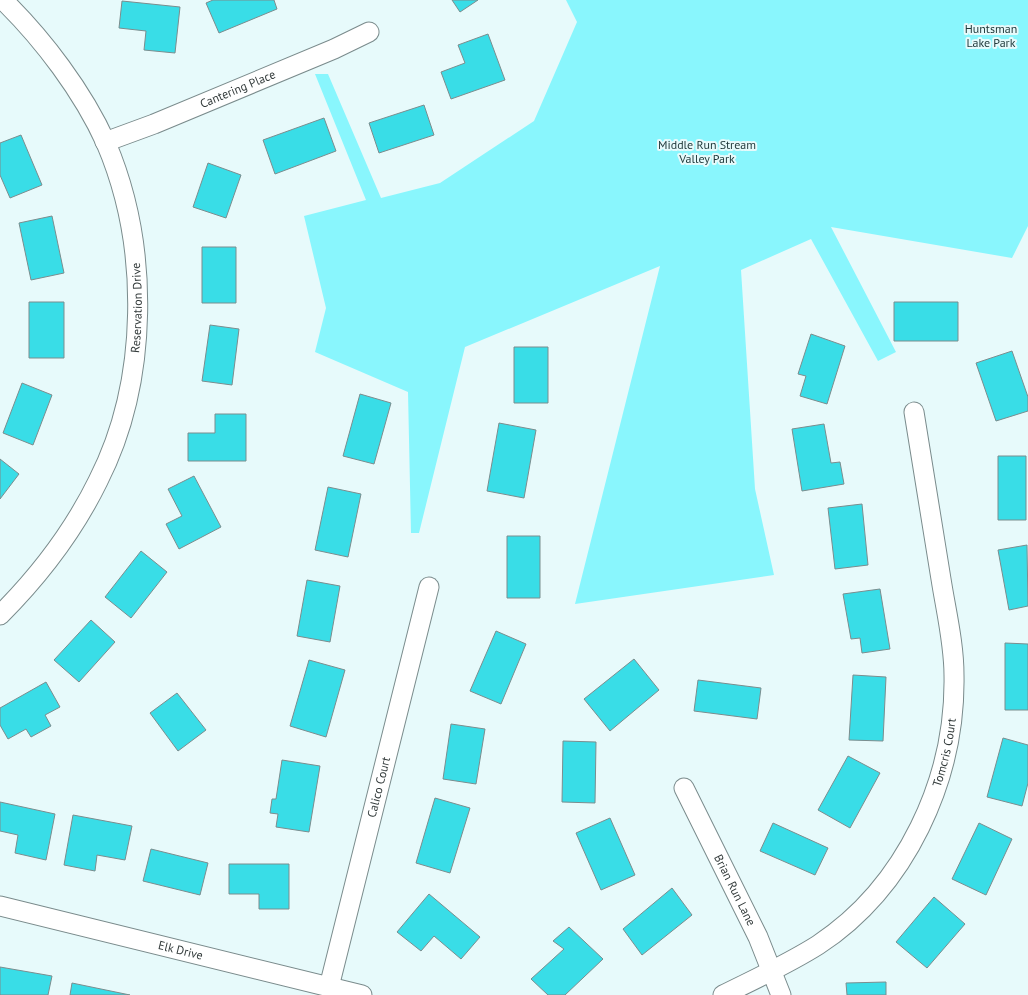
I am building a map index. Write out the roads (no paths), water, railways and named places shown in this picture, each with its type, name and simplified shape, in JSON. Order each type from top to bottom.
[{"type":"street","name":"Reservation Drive","points":[[0,615],[23,592],[51,558],[76,522],[99,480],[116,439],[127,397],[135,351],[138,315],[137,272],[131,229],[123,194],[105,142],[72,83],[44,44],[3,0]]},
{"type":"street","name":"Cantering Place","points":[[105,142],[154,124],[327,52],[369,32]]},
{"type":"street","name":"Tomcris Court","points":[[723,995],[772,971],[818,945],[864,906],[883,885],[902,859],[918,831],[931,802],[942,768],[949,737],[954,694],[952,650],[914,412]]},
{"type":"street","name":"Calico Court","points":[[329,987],[429,587]]},
{"type":"street","name":"Brian Run Lane","points":[[684,788],[758,937],[781,995]]},
{"type":"street","name":"Elk Drive","points":[[0,906],[362,995]]},
{"type":"park label","name":"Huntsman Lake Park","points":[[991,36]]},
{"type":"park label","name":"Middle Run Stream Valley Park","points":[[707,152]]}]
